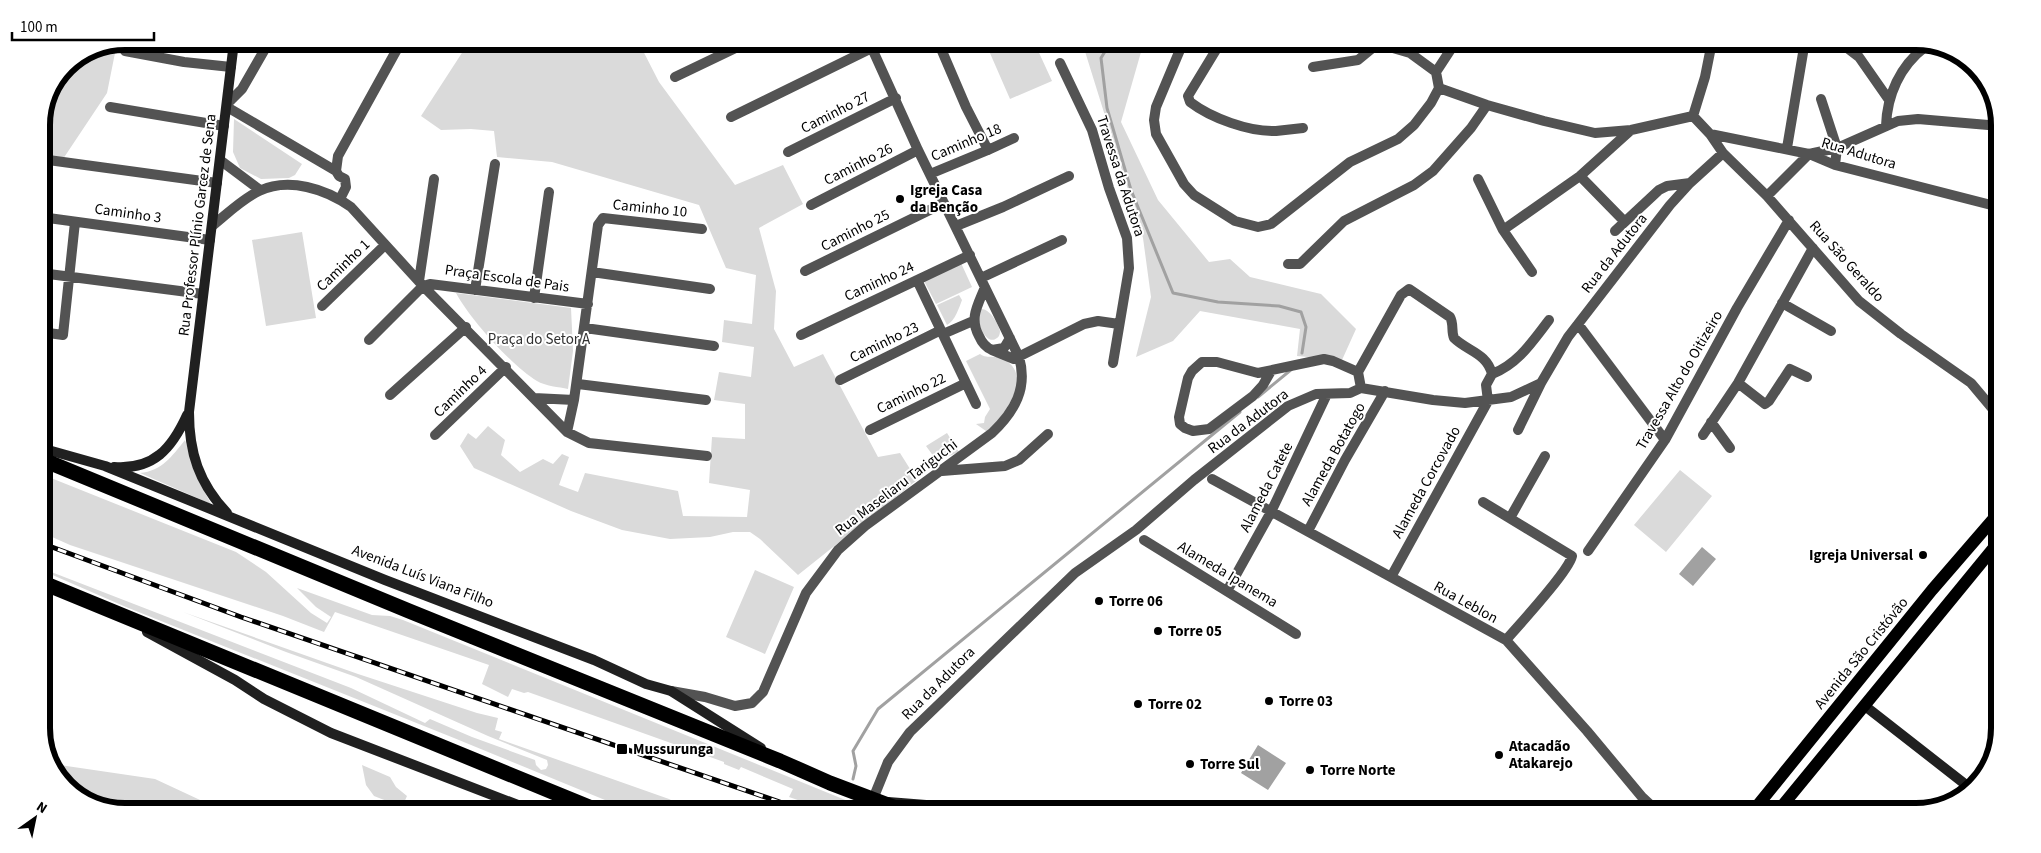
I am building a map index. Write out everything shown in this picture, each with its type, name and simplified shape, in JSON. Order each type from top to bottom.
[{"type":"highway","name":"Avenida Luís Viana Filho","points":[[50,463],[409,612],[780,761],[830,784],[882,803]]},
{"type":"highway","points":[[50,585],[579,803]]},
{"type":"main road","name":"Rua Professor Plínio Garcez de Sena","points":[[229,516],[209,491],[199,472],[192,450],[189,412],[233,50]]},
{"type":"main road","name":"Rua Professor Plínio Garcez de Sena","points":[[105,466],[133,467],[154,460],[167,449],[178,435],[189,412]]},
{"type":"main road","name":"Avenida Luís Viana Filho","points":[[50,451],[105,466],[385,580],[594,660],[646,684],[671,691],[730,727],[780,761]]},
{"type":"main road","name":"Avenida São Cristóvão","points":[[1759,803],[1921,604],[1991,522]]},
{"type":"main road","points":[[1785,803],[1991,551]]},
{"type":"main road","points":[[96,604],[235,680],[264,699],[331,733],[513,803]]},
{"type":"main road","points":[[1865,706],[1965,784]]},
{"type":"main road","name":"Avenida Luís Viana Filho","points":[[876,801],[901,803]]},
{"type":"street","points":[[264,50],[242,89],[227,105],[336,171],[339,176],[345,179],[346,187],[340,199]]},
{"type":"street","points":[[336,171],[336,162],[343,147],[396,50]]},
{"type":"street","points":[[675,77],[731,50]]},
{"type":"street","points":[[732,117],[864,50]]},
{"type":"street","name":"Rua Maseliaru Tariguchi","points":[[671,691],[698,695],[735,706],[752,703],[763,692],[806,593],[838,550],[865,526],[992,433],[1004,422],[1017,399],[1023,380],[1019,357],[918,150],[876,50]]},
{"type":"street","points":[[942,50],[988,150]]},
{"type":"street","points":[[1180,50],[1156,107],[1154,120],[1156,134],[1184,184],[1194,195],[1235,222],[1258,226],[1270,224],[1350,162],[1398,139],[1414,125],[1431,103],[1439,88],[1436,72],[1410,53],[1400,50]]},
{"type":"street","points":[[1216,50],[1188,96],[1192,103],[1244,127],[1274,131],[1303,128]]},
{"type":"street","points":[[1313,67],[1358,60],[1370,50]]},
{"type":"street","points":[[1436,72],[1450,50]]},
{"type":"street","points":[[1439,88],[1487,105],[1587,132],[1631,130],[1693,116],[1705,77],[1710,50]]},
{"type":"street","points":[[1786,148],[1803,50]]},
{"type":"street","points":[[1849,50],[1858,58],[1889,100]]},
{"type":"street","points":[[1886,126],[1889,100],[1905,68],[1923,50]]},
{"type":"street","points":[[125,51],[184,62],[231,67]]},
{"type":"street","name":"Travessa da Adutora","points":[[1060,64],[1092,130],[1109,188],[1128,238],[1129,268],[1113,363]]},
{"type":"street","name":"Caminho 27","points":[[788,152],[896,98]]},
{"type":"street","points":[[1821,99],[1837,148],[1834,164]]},
{"type":"street","points":[[1288,264],[1300,264],[1344,222],[1414,185],[1432,171],[1471,128],[1487,105]]},
{"type":"street","points":[[110,107],[224,126]]},
{"type":"street","name":"Rua São Geraldo","points":[[1693,116],[1710,134],[1723,153],[1767,196],[1859,301],[1901,334],[1971,383],[1991,407]]},
{"type":"street","points":[[1767,196],[1810,154],[1837,148],[1905,119],[1991,125]]},
{"type":"street","points":[[1503,230],[1580,176],[1631,130]]},
{"type":"street","name":"Rua Adutora","points":[[1710,134],[1810,154],[1834,164],[1991,205]]},
{"type":"street","name":"Caminho 18","points":[[930,174],[1014,138]]},
{"type":"street","name":"Caminho 26","points":[[811,205],[918,150]]},
{"type":"street","name":"Rua da Adutora","points":[[876,801],[888,762],[910,732],[995,648],[1047,601],[1068,578],[1136,530],[1274,416],[1306,397],[1316,394],[1350,393],[1361,388],[1433,400],[1465,403],[1511,397],[1541,383],[1568,337],[1670,205],[1690,183],[1723,153]]},
{"type":"street","points":[[50,160],[217,183]]},
{"type":"street","points":[[220,160],[260,190]]},
{"type":"street","points":[[475,290],[494,164]]},
{"type":"street","points":[[956,226],[992,212],[1069,176]]},
{"type":"street","points":[[1580,176],[1624,221]]},
{"type":"street","points":[[369,340],[421,284],[434,179]]},
{"type":"street","points":[[1478,179],[1503,230],[1532,272]]},
{"type":"street","points":[[1615,231],[1658,190],[1667,186],[1690,183]]},
{"type":"street","points":[[212,226],[244,200],[260,190],[281,186],[305,186],[340,199],[351,207],[421,284],[506,367],[567,432],[589,443],[707,456]]},
{"type":"street","points":[[534,298],[549,192]]},
{"type":"street","name":"Caminho 25","points":[[805,271],[944,203]]},
{"type":"street","name":"Caminho 10","points":[[592,272],[598,225],[603,218],[608,217],[702,229]]},
{"type":"street","name":"Caminho 3","points":[[50,218],[210,240]]},
{"type":"street","name":"Travessa Alto do Oitizeiro","points":[[1588,551],[1665,440],[1737,308],[1789,220]]},
{"type":"street","points":[[50,333],[63,335],[75,222]]},
{"type":"street","points":[[1062,240],[983,282],[973,321],[981,341],[987,348],[1014,360],[1084,324],[1098,322],[1119,324]]},
{"type":"street","name":"Caminho 1","points":[[322,306],[385,245]]},
{"type":"street","points":[[1703,435],[1738,383],[1813,248]]},
{"type":"street","name":"Caminho 24","points":[[801,335],[970,255]]},
{"type":"street","points":[[567,432],[578,384],[592,272],[710,289]]},
{"type":"street","points":[[50,274],[203,294]]},
{"type":"street","points":[[918,280],[976,404]]},
{"type":"street","name":"Praça Escola de Pais","points":[[421,284],[437,284],[588,304]]},
{"type":"street","points":[[1361,388],[1358,372],[1401,295],[1408,290],[1450,317],[1453,323],[1452,334],[1454,338],[1481,355],[1490,367],[1492,374]]},
{"type":"street","points":[[1782,303],[1831,331]]},
{"type":"street","points":[[1488,401],[1486,385],[1492,374],[1506,369],[1520,357],[1549,320]]},
{"type":"street","name":"Caminho 23","points":[[840,380],[942,332],[973,321]]},
{"type":"street","points":[[1578,324],[1665,440]]},
{"type":"street","points":[[390,395],[466,327]]},
{"type":"street","points":[[585,328],[714,346]]},
{"type":"street","points":[[992,350],[1004,348],[1010,338]]},
{"type":"street","points":[[1271,370],[1253,396],[1208,429],[1193,431],[1180,424],[1179,417],[1188,378],[1192,371],[1202,362],[1217,362],[1258,373],[1271,370],[1324,359],[1358,372]]},
{"type":"street","name":"Caminho 4","points":[[435,435],[506,367]]},
{"type":"street","points":[[1738,383],[1765,404],[1769,401],[1790,369],[1807,377]]},
{"type":"street","name":"Caminho 22","points":[[870,430],[966,383]]},
{"type":"street","points":[[1518,430],[1541,383]]},
{"type":"street","points":[[578,384],[706,400]]},
{"type":"street","name":"Alameda Botatogo","points":[[1308,531],[1345,460],[1385,391]]},
{"type":"street","name":"Alameda Catete","points":[[1227,591],[1271,512],[1327,394]]},
{"type":"street","points":[[534,398],[574,400]]},
{"type":"street","name":"Alameda Corcovado","points":[[1391,577],[1488,401]]},
{"type":"street","points":[[1711,422],[1730,448]]},
{"type":"street","points":[[941,471],[1005,466],[1019,460],[1048,434]]},
{"type":"street","points":[[1510,518],[1545,456]]},
{"type":"street","name":"Rua Leblon","points":[[1212,479],[1506,640],[1649,803]]},
{"type":"street","points":[[1482,502],[1567,551],[1572,556],[1569,564],[1506,640]]},
{"type":"street","name":"Alameda Ipanema","points":[[1144,540],[1296,634]]},
{"type":"green space","points":[[464,50],[643,50],[659,82],[735,185],[783,165],[803,204],[759,228],[776,291],[774,329],[794,367],[823,354],[878,457],[900,453],[917,480],[798,575],[750,532],[670,539],[622,530],[571,511],[474,468],[460,446],[468,433],[476,439],[488,426],[505,440],[501,455],[520,472],[543,459],[553,464],[562,454],[569,457],[559,485],[578,492],[585,473],[678,491],[683,516],[747,517],[750,490],[709,483],[712,437],[745,439],[745,404],[714,400],[719,372],[751,377],[754,347],[722,342],[724,320],[752,324],[756,275],[726,268],[699,205],[552,162],[497,157],[494,131],[471,129],[441,130],[421,116]]},
{"type":"green space","points":[[989,50],[1038,50],[1052,81],[1010,99]]},
{"type":"green space","points":[[1085,50],[1142,50],[1121,122],[1158,200],[1209,262],[1230,259],[1250,277],[1321,294],[1356,329],[1342,360],[1297,356],[1300,329],[1200,311],[1173,341],[1136,357],[1151,297],[1143,238]]},
{"type":"green space","points":[[115,51],[107,93],[61,162],[50,160],[50,120],[56,96],[72,72],[83,63],[96,56]]},
{"type":"green space","points":[[234,119],[302,164],[295,175],[289,178],[261,179],[240,168],[233,152]]},
{"type":"green space","points":[[302,232],[316,318],[266,326],[252,240]]},
{"type":"green space","points":[[961,263],[972,287],[936,304],[924,281]]},
{"type":"green space","name":"Praça do Setor A","points":[[456,293],[571,308],[573,351],[568,389],[540,383],[516,365],[471,316]]},
{"type":"green space","points":[[959,295],[962,300],[960,307],[947,325],[937,305]]},
{"type":"green space","points":[[981,309],[987,311],[995,321],[1000,331],[998,338],[993,340],[987,337],[976,320]]},
{"type":"green space","points":[[980,354],[986,357],[1004,359],[1015,370],[1017,379],[1012,399],[987,434],[986,431],[976,424],[984,423],[990,409],[966,361]]},
{"type":"green space","points":[[947,433],[959,452],[937,461],[926,446]]},
{"type":"green space","points":[[185,440],[200,483],[211,504],[140,473],[148,472],[166,462]]},
{"type":"green space","points":[[1680,470],[1712,496],[1666,552],[1634,525]]},
{"type":"green space","points":[[50,478],[236,552],[266,572],[311,613],[327,623],[331,617],[316,607],[297,588],[372,615],[390,616],[403,620],[853,803],[806,803],[789,797],[793,789],[741,767],[739,770],[724,764],[724,762],[528,692],[524,693],[512,689],[508,697],[482,684],[489,665],[335,612],[324,632],[283,616],[70,545],[50,536]]},
{"type":"green space","points":[[755,570],[794,587],[765,654],[726,637]]},
{"type":"green space","points":[[50,571],[351,688],[425,723],[430,719],[535,760],[536,765],[541,770],[546,769],[548,765],[547,760],[488,736],[356,677],[183,612],[358,674],[477,713],[498,718],[495,730],[502,732],[499,739],[677,803],[612,803],[126,607],[50,574]]},
{"type":"green space","points":[[60,765],[155,779],[207,803],[111,802],[96,797],[79,787]]},
{"type":"green space","points":[[362,765],[390,777],[396,787],[407,796],[404,803],[392,803],[374,796],[366,785]]},
{"type":"shaded area","points":[[1702,547],[1716,559],[1693,586],[1679,574]]},
{"type":"shaded area","points":[[1258,745],[1286,763],[1268,790],[1241,773]]},
{"type":"waterway","points":[[1106,50],[1101,58],[1107,108],[1131,190],[1173,293],[1218,302],[1279,306],[1301,312],[1306,327],[1302,353]]},
{"type":"waterway","points":[[1258,397],[1292,369]]},
{"type":"waterway","points":[[853,779],[856,766],[853,751],[878,709],[1240,412]]},
{"type":"railway","points":[[50,546],[241,617],[782,803]]},
{"type":"place","name":"Igreja Casa da Benção","points":[[900,199]]},
{"type":"place","name":"Igreja Universal","points":[[1923,555]]},
{"type":"place","name":"Torre 06","points":[[1099,601]]},
{"type":"place","name":"Torre 05","points":[[1158,631]]},
{"type":"place","name":"Torre 03","points":[[1269,701]]},
{"type":"place","name":"Torre 02","points":[[1138,704]]},
{"type":"place","name":"Mussurunga","points":[[622,749]]},
{"type":"place","name":"Atacadão Atakarejo","points":[[1499,755]]},
{"type":"place","name":"Torre Sul","points":[[1190,764]]},
{"type":"place","name":"Torre Norte","points":[[1310,770]]}]
